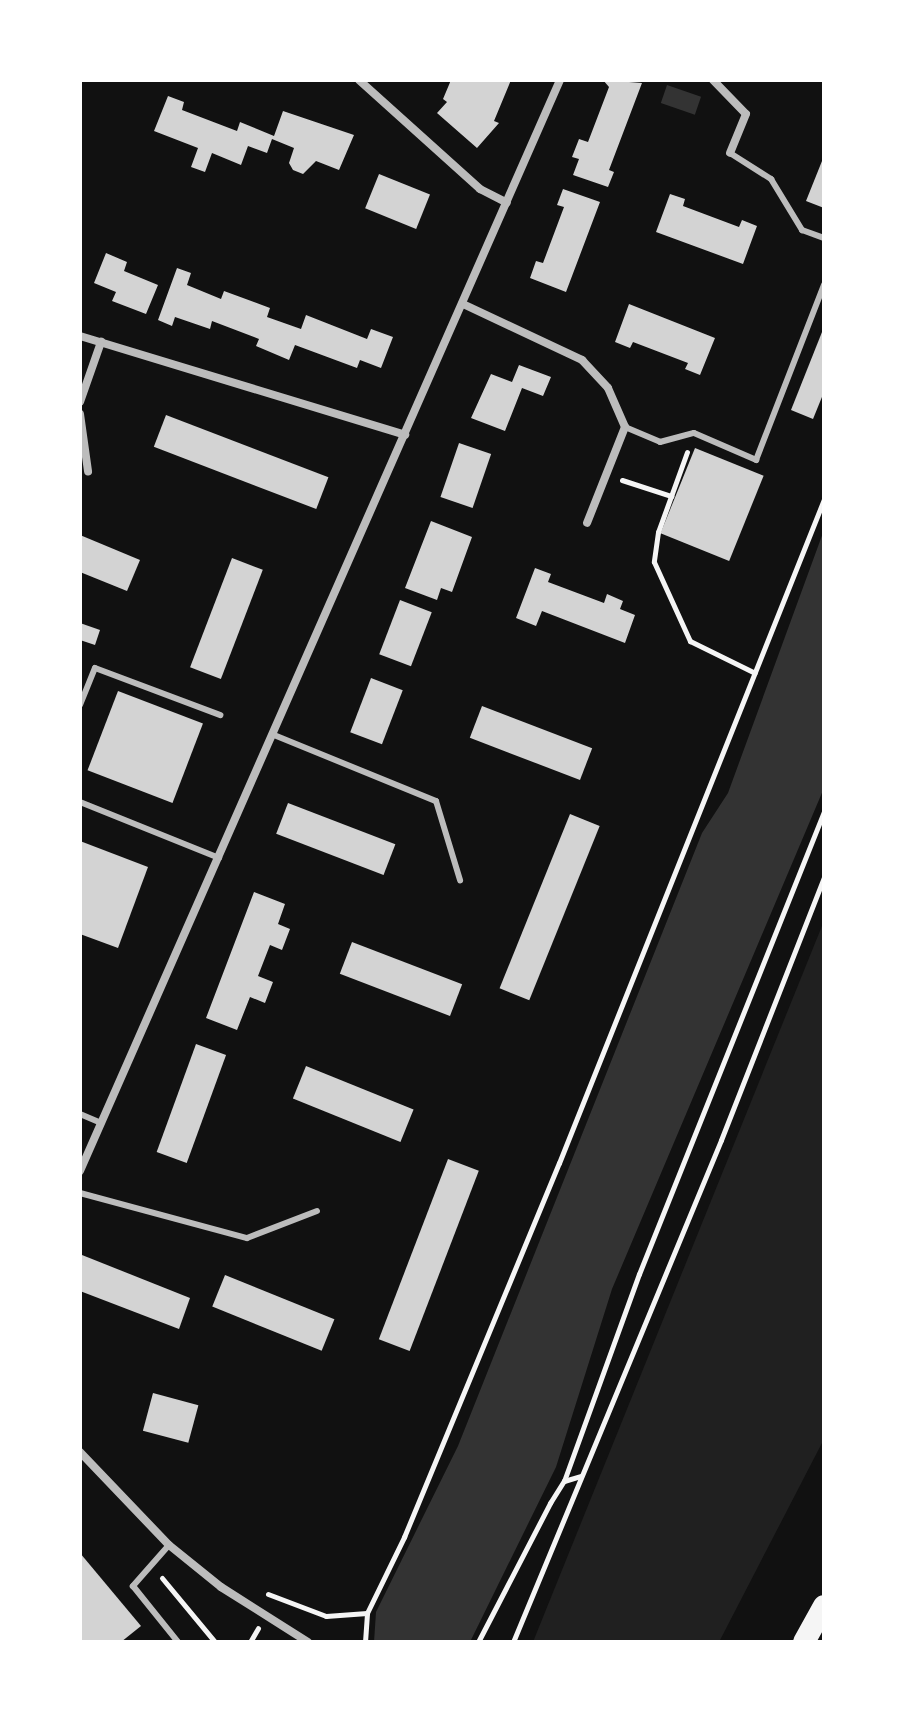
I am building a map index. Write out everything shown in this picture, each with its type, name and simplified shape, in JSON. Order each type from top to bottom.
[{"type":"highway","points":[[804,1642],[824,1606]]},
{"type":"street","points":[[359,80],[480,189],[507,203]]},
{"type":"street","points":[[80,1171],[560,80]]},
{"type":"street","points":[[713,80],[746,114],[730,153]]},
{"type":"street","points":[[463,304],[582,360],[608,388],[625,427],[587,523]]},
{"type":"street","points":[[80,336],[405,435]]},
{"type":"street","points":[[80,402],[101,342]]},
{"type":"street","points":[[80,414],[88,471]]},
{"type":"street","points":[[80,1452],[169,1545],[248,1606],[308,1642]]},
{"type":"lane","points":[[730,153],[771,179],[802,230],[824,238]]},
{"type":"lane","points":[[625,427],[660,442],[694,433],[756,460],[824,285]]},
{"type":"lane","points":[[80,705],[95,668],[220,715]]},
{"type":"lane","points":[[274,735],[436,801],[460,880]]},
{"type":"lane","points":[[80,802],[219,858]]},
{"type":"lane","points":[[80,1114],[101,1123]]},
{"type":"lane","points":[[80,1193],[247,1238],[317,1211]]},
{"type":"lane","points":[[169,1545],[133,1586],[178,1642]]},
{"type":"path","points":[[694,433],[671,496],[654,562],[690,641],[755,673]]},
{"type":"path","points":[[606,475],[671,496]]},
{"type":"path","points":[[365,1642],[367,1613],[404,1537],[553,1178],[824,499]]},
{"type":"path","points":[[478,1642],[564,1481],[639,1274],[824,811]]},
{"type":"path","points":[[513,1642],[824,877]]},
{"type":"path","points":[[564,1481],[581,1476]]},
{"type":"path","points":[[153,1564],[182,1608],[215,1642]]},
{"type":"path","points":[[248,1606],[261,1593],[326,1616],[367,1613]]},
{"type":"path","points":[[250,1642],[256,1632]]},
{"type":"shaded area","points":[[667,85],[701,97],[695,115],[661,103]]},
{"type":"shaded area","points":[[824,530],[824,788],[612,1289],[556,1467],[470,1642],[374,1642],[376,1612],[458,1446],[702,833],[728,793]]},
{"type":"shaded area","points":[[824,921],[824,1439],[719,1642],[533,1642]]},
{"type":"building","points":[[451,80],[511,80],[494,121],[499,123],[477,148],[437,113],[447,102],[443,99]]},
{"type":"building","points":[[603,80],[642,83],[609,170],[614,172],[608,187],[573,175],[579,159],[572,157],[579,139],[588,142],[609,87]]},
{"type":"building","points":[[168,96],[184,102],[182,110],[237,131],[240,122],[274,136],[283,111],[354,135],[339,170],[316,161],[303,174],[293,170],[289,163],[294,148],[272,139],[267,153],[248,146],[241,165],[212,153],[205,172],[191,167],[198,148],[154,131]]},
{"type":"building","points":[[824,156],[824,208],[806,201]]},
{"type":"building","points":[[379,174],[430,195],[416,229],[365,208]]},
{"type":"building","points":[[563,189],[600,202],[566,292],[530,278],[536,261],[543,263],[564,207],[557,205]]},
{"type":"building","points":[[670,194],[685,199],[683,206],[739,227],[742,220],[757,226],[743,264],[656,232]]},
{"type":"building","points":[[106,253],[127,262],[124,271],[158,285],[146,314],[112,301],[116,292],[94,283]]},
{"type":"building","points":[[177,268],[191,273],[187,285],[221,299],[224,291],[270,308],[267,317],[301,329],[306,315],[367,339],[371,329],[393,337],[381,368],[360,360],[357,368],[295,345],[289,360],[256,346],[259,339],[212,321],[210,329],[175,317],[172,326],[158,320]]},
{"type":"building","points":[[629,304],[715,338],[700,375],[685,369],[688,363],[633,342],[630,348],[615,342]]},
{"type":"building","points":[[824,327],[824,392],[813,419],[791,410]]},
{"type":"building","points":[[519,365],[551,377],[543,396],[522,388],[505,431],[471,418],[491,374],[512,382]]},
{"type":"building","points":[[166,415],[328,477],[316,509],[154,447]]},
{"type":"building","points":[[459,443],[491,454],[473,508],[440,497]]},
{"type":"building","points":[[695,448],[764,476],[729,561],[661,533]]},
{"type":"building","points":[[431,521],[472,537],[452,592],[441,588],[437,600],[405,588]]},
{"type":"building","points":[[80,535],[140,560],[127,591],[80,572]]},
{"type":"building","points":[[232,558],[263,570],[221,679],[190,667]]},
{"type":"building","points":[[535,568],[551,574],[548,582],[604,603],[607,594],[623,601],[620,609],[635,615],[625,643],[542,611],[536,626],[516,618]]},
{"type":"building","points":[[400,600],[432,612],[411,666],[379,654]]},
{"type":"building","points":[[80,623],[100,630],[95,645],[80,640]]},
{"type":"building","points":[[371,678],[403,690],[382,744],[350,732]]},
{"type":"building","points":[[118,691],[203,724],[172,803],[88,770]]},
{"type":"building","points":[[482,706],[592,748],[580,780],[470,738]]},
{"type":"building","points":[[288,803],[395,844],[384,875],[276,834]]},
{"type":"building","points":[[570,814],[600,826],[529,1000],[500,988]]},
{"type":"building","points":[[80,841],[148,867],[118,948],[80,934]]},
{"type":"building","points":[[254,892],[285,904],[278,924],[290,929],[282,950],[270,945],[258,976],[273,982],[265,1003],[250,997],[237,1030],[206,1018]]},
{"type":"building","points":[[352,942],[462,984],[450,1016],[340,974]]},
{"type":"building","points":[[196,1044],[226,1055],[187,1163],[157,1152]]},
{"type":"building","points":[[306,1066],[414,1109],[400,1142],[293,1098]]},
{"type":"building","points":[[448,1159],[479,1171],[410,1351],[379,1339]]},
{"type":"building","points":[[82,1255],[190,1298],[179,1329],[80,1291]]},
{"type":"building","points":[[225,1275],[334,1319],[322,1351],[212,1307]]},
{"type":"building","points":[[153,1393],[198,1405],[188,1443],[143,1431]]},
{"type":"building","points":[[80,1553],[141,1626],[121,1642],[80,1642]]}]
